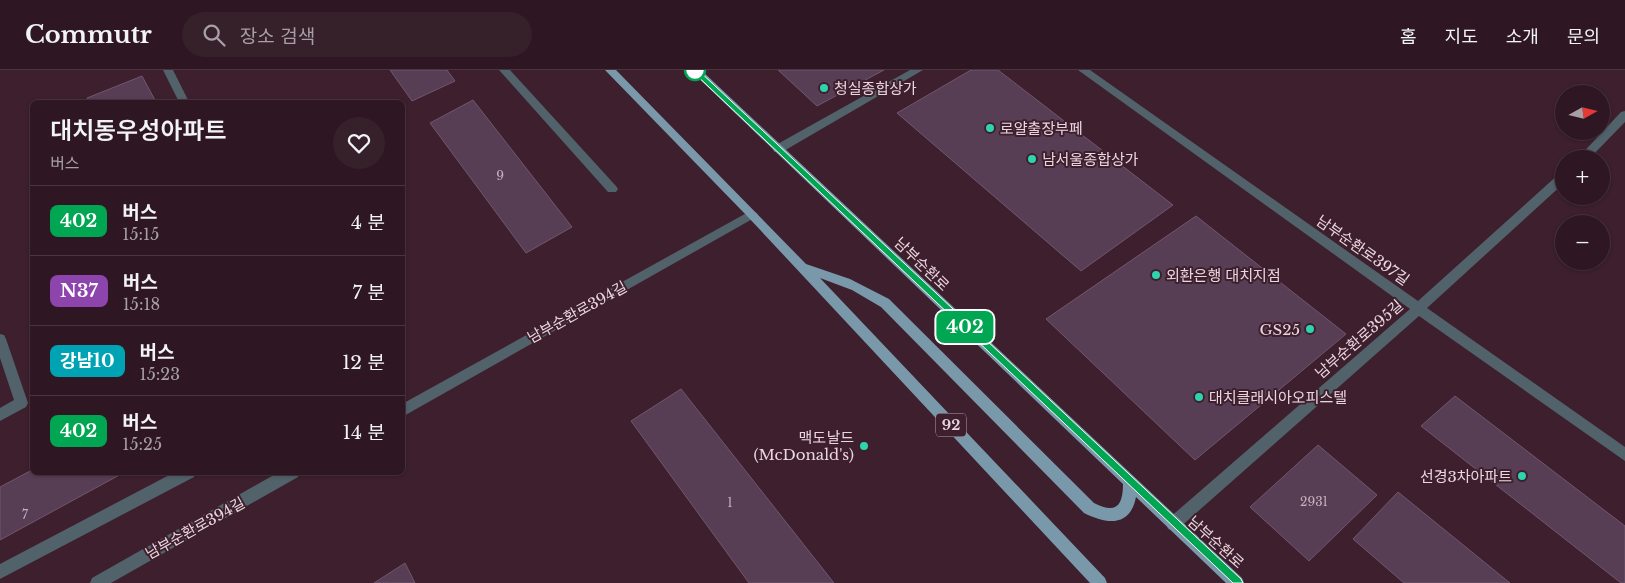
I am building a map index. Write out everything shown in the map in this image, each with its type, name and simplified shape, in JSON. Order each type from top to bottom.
[{"type":"main road","name":"92","points":[[610,70],[752,214],[1100,583]]},
{"type":"main road","name":"남부순환로","points":[[695,70],[1130,484],[1237,583]]},
{"type":"main road","points":[[802,267],[841,280],[873,295],[885,303],[1090,508],[1100,515],[1112,516],[1128,506],[1132,497],[1130,484]]},
{"type":"street","points":[[168,70],[183,100]]},
{"type":"street","points":[[504,70],[612,189]]},
{"type":"street","points":[[778,149],[918,70]]},
{"type":"street","name":"남부순환로397길","points":[[1083,70],[1625,455]]},
{"type":"street","points":[[1591,150],[1625,115]]},
{"type":"street","name":"남부순환로395길","points":[[1173,524],[1418,309],[1555,184]]},
{"type":"street","name":"남부순환로394길","points":[[405,409],[752,214]]},
{"type":"street","points":[[0,415],[21,404],[1,342]]},
{"type":"street","points":[[0,572],[183,475]]},
{"type":"street","name":"남부순환로394길","points":[[97,583],[288,475]]},
{"type":"building","points":[[390,70],[447,70],[455,81],[412,101]]},
{"type":"building","name":"청실종합상가","points":[[778,70],[884,70],[817,106]]},
{"type":"building","name":"남서울종합상가","points":[[971,70],[998,70],[1173,205],[1081,271],[897,113]]},
{"type":"building","points":[[142,76],[155,100],[88,100],[87,98]]},
{"type":"building","points":[[473,100],[572,227],[526,253],[430,123]]},
{"type":"building","name":"대치클래시아오피스텔","points":[[1196,216],[1346,334],[1195,460],[1046,319]]},
{"type":"building","points":[[681,389],[834,583],[749,583],[631,421]]},
{"type":"building","name":"선경3차아파트","points":[[1455,396],[1625,526],[1625,583],[1621,583],[1421,426]]},
{"type":"building","points":[[1318,445],[1377,495],[1309,561],[1250,507]]},
{"type":"building","points":[[30,471],[30,475],[119,475],[0,540],[0,487]]},
{"type":"building","points":[[1398,492],[1510,583],[1404,583],[1353,539]]},
{"type":"building","points":[[405,563],[415,583],[374,583]]},
{"type":"bus line","name":"402","points":[[695,70],[1237,583]]},
{"type":"place","name":"청실종합상가","points":[[824,88]]},
{"type":"place","name":"로얄출장부페","points":[[990,128]]},
{"type":"place","name":"남서울종합상가","points":[[1032,159]]},
{"type":"place","name":"외환은행 대치지점","points":[[1156,275]]},
{"type":"place","name":"GS25","points":[[1310,329]]},
{"type":"place","name":"대치클래시아오피스텔","points":[[1199,397]]},
{"type":"place","name":"맥도날드 (McDonald's)","points":[[864,446]]},
{"type":"place","name":"선경3차아파트","points":[[1522,476]]}]
